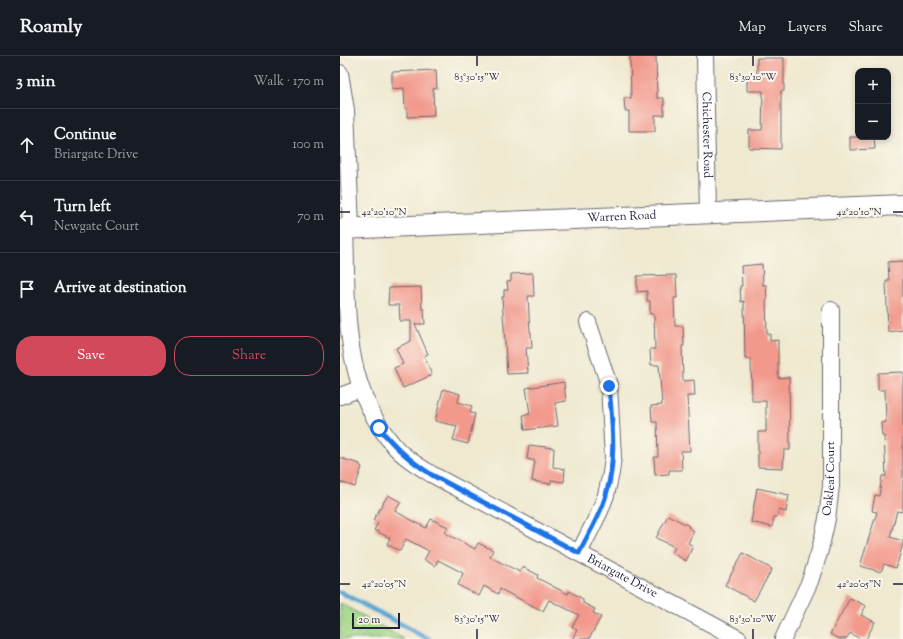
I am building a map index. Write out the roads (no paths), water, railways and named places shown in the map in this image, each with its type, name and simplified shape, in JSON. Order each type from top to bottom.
[{"type":"main road","name":"Warren Road","points":[[345,228],[903,205]]},
{"type":"street","name":"Chichester Road","points":[[705,56],[708,213]]},
{"type":"street","name":"Briargate Drive","points":[[340,74],[346,110],[345,228],[348,334],[359,389],[379,428],[397,449],[413,463],[432,475],[739,639]]},
{"type":"street","name":"Oakleaf Court","points":[[783,639],[810,581],[820,550],[827,519],[831,486],[831,310]]},
{"type":"street","points":[[579,553],[600,511],[606,495],[613,457],[609,386],[588,322]]},
{"type":"street","points":[[340,396],[359,389]]},
{"type":"waterway","points":[[340,592],[429,639]]}]
